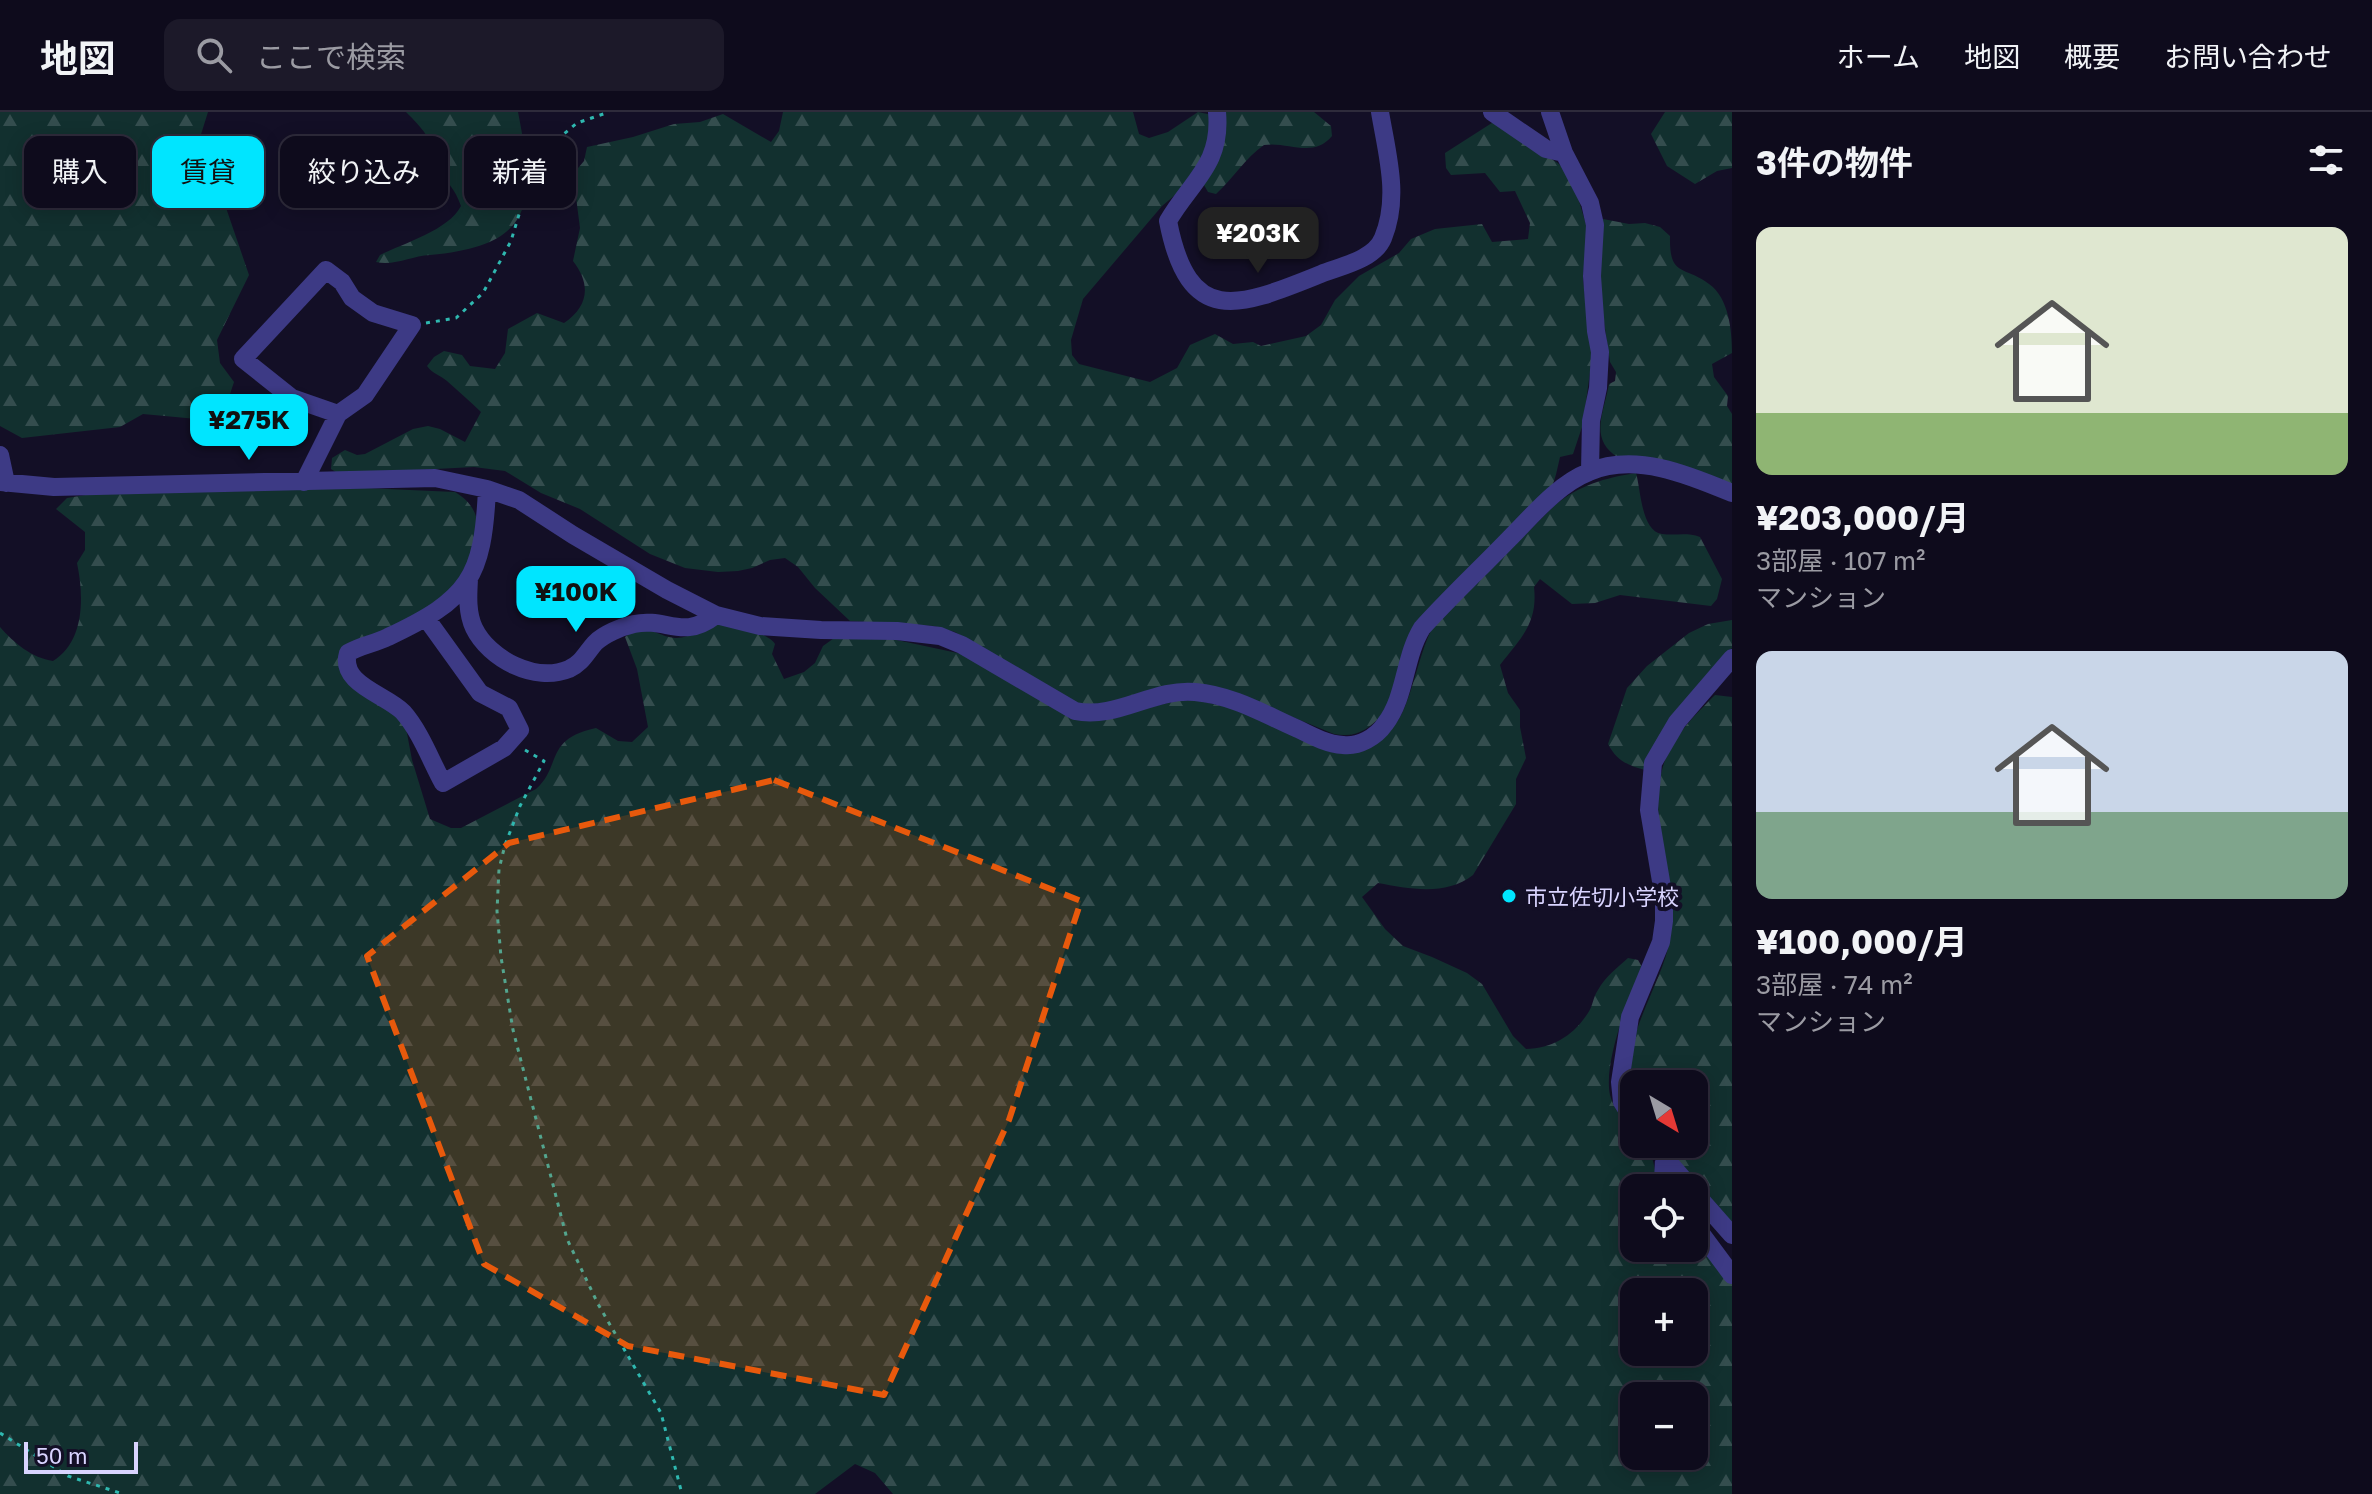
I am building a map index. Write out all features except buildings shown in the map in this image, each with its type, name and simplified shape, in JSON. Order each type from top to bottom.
[{"type":"street","points":[[1217,112],[1217,138],[1206,170],[1168,221],[1179,264],[1193,285],[1212,298],[1235,303],[1286,288],[1362,258],[1378,248],[1389,218],[1393,187],[1380,112]]},
{"type":"street","points":[[1492,112],[1546,149],[1564,153]]},
{"type":"street","points":[[1550,112],[1564,153],[1590,203],[1595,225],[1592,276],[1600,367],[1591,421],[1590,471]]},
{"type":"street","points":[[304,482],[338,414],[365,395],[412,325],[373,313],[352,298],[342,282],[326,270],[243,359],[292,398],[338,414]]},
{"type":"street","points":[[0,455],[3,483],[80,487],[435,478],[487,489],[519,500],[573,535],[716,615],[760,626],[897,631],[940,636],[962,645],[1075,711],[1088,714],[1104,712],[1190,691],[1238,702],[1319,739],[1347,746],[1373,737],[1394,711],[1415,641],[1422,628],[1565,486],[1590,471],[1643,466],[1675,471],[1732,493]]},
{"type":"street","points":[[426,618],[480,693],[509,708],[520,730],[504,748],[443,783],[402,711],[359,683],[348,671],[345,662],[348,653],[361,644],[378,642],[426,618],[436,613],[469,579],[480,557],[485,533],[487,489]]},
{"type":"street","points":[[469,579],[468,602],[474,629],[499,657],[536,671],[568,669],[578,664],[604,637],[634,624],[691,628],[703,625],[716,615]]},
{"type":"street","points":[[1622,1070],[1630,1017],[1661,942],[1664,921],[1664,899],[1649,810],[1653,763],[1677,722],[1732,658]]},
{"type":"street","points":[[1664,1158],[1678,1174]]},
{"type":"street","points":[[1708,1208],[1732,1235]]},
{"type":"street","points":[[1708,1243],[1732,1275]]},
{"type":"path","points":[[412,325],[456,318],[483,293],[511,241],[541,153],[577,123],[609,112]]},
{"type":"path","points":[[510,741],[544,761],[520,806],[499,869],[497,911],[501,957],[513,1030],[567,1239],[598,1304],[661,1413],[682,1494]]},
{"type":"path","points":[[0,1433],[68,1476],[123,1494]]},
{"type":"highlighted area","points":[[774,780],[1081,901],[1009,1120],[884,1395],[628,1346],[484,1264],[367,956],[509,843]]},
{"type":"green space","points":[[0,112],[208,112],[200,136],[152,136],[152,208],[226,208],[249,275],[217,340],[220,363],[234,382],[230,394],[214,410],[197,419],[143,414],[120,427],[22,438],[0,426]]},
{"type":"green space","points":[[406,112],[518,112],[522,136],[464,136],[464,208],[522,208],[509,230],[491,241],[465,250],[390,263],[376,262],[380,255],[447,222],[461,206],[448,183],[448,136],[426,136]]},
{"type":"green space","points":[[783,112],[1133,112],[1139,134],[1149,138],[1168,132],[1198,112],[1212,115],[1213,131],[1195,178],[1162,206],[1083,299],[1071,340],[1072,355],[1079,364],[1150,382],[1177,368],[1190,345],[1215,334],[1233,344],[1253,342],[1261,346],[1306,336],[1321,325],[1335,300],[1359,276],[1399,253],[1411,239],[1435,229],[1482,224],[1492,242],[1528,239],[1530,223],[1515,191],[1500,192],[1485,173],[1451,175],[1446,168],[1445,153],[1495,121],[1566,171],[1587,228],[1583,279],[1592,357],[1583,424],[1573,454],[1560,457],[1550,490],[1464,572],[1382,715],[1361,732],[1348,735],[1334,734],[1241,696],[1077,705],[955,632],[934,626],[850,621],[798,567],[785,558],[738,571],[685,568],[650,554],[580,509],[541,493],[505,471],[474,467],[339,474],[331,469],[332,458],[345,450],[357,455],[365,454],[413,429],[428,426],[440,429],[465,442],[481,412],[429,369],[427,366],[434,357],[444,351],[462,355],[470,366],[495,369],[505,353],[508,329],[537,313],[564,323],[578,309],[583,302],[585,286],[573,261],[580,228],[576,170],[584,161],[587,147],[723,114],[771,142],[779,131]]},
{"type":"green space","points":[[1222,112],[1314,112],[1331,126],[1332,136],[1317,147],[1264,145],[1216,194],[1208,192],[1204,185]]},
{"type":"green space","points":[[1665,112],[1732,112],[1732,168],[1717,171],[1695,184],[1667,166],[1651,134]]},
{"type":"green space","points":[[1603,219],[1660,227],[1670,236],[1675,265],[1709,284],[1725,306],[1732,353],[1712,364],[1714,377],[1728,396],[1727,406],[1732,414],[1732,485],[1619,458],[1609,451],[1604,442],[1600,425],[1609,384],[1615,381],[1616,372],[1610,362],[1598,281]]},
{"type":"green space","points":[[1636,473],[1643,509],[1655,531],[1700,537],[1722,579],[1717,599],[1711,606],[1620,595],[1595,603],[1572,604],[1540,579],[1534,587],[1531,620],[1500,665],[1508,693],[1520,710],[1526,758],[1516,779],[1516,804],[1473,875],[1462,882],[1427,889],[1378,883],[1362,897],[1385,929],[1403,946],[1467,973],[1482,984],[1513,1036],[1526,1049],[1554,1043],[1569,1034],[1588,1013],[1596,993],[1608,977],[1628,958],[1638,960],[1642,967],[1618,1030],[1610,1065],[1610,1095],[1620,1114],[1620,1158],[1651,1158],[1656,1174],[1620,1174],[1620,1262],[1708,1262],[1708,1252],[1732,1284],[1732,1494],[893,1494],[875,1473],[855,1464],[815,1494],[0,1494],[0,627],[24,649],[53,661],[71,642],[80,617],[81,589],[77,563],[85,550],[85,532],[56,509],[67,498],[98,493],[364,488],[455,492],[468,502],[478,527],[469,566],[460,581],[411,618],[386,632],[355,641],[342,650],[406,728],[430,819],[451,828],[461,828],[536,789],[568,739],[596,728],[618,741],[632,742],[648,727],[637,669],[625,637],[639,627],[675,638],[717,625],[758,633],[775,644],[772,654],[784,679],[804,672],[815,663],[823,646],[837,636],[892,639],[962,654],[1110,717],[1176,701],[1196,700],[1235,709],[1329,751],[1389,730],[1403,712],[1434,626],[1554,506],[1603,480]]},
{"type":"green space","points":[[1732,620],[1732,648],[1680,710],[1645,770],[1619,758],[1608,744],[1627,688],[1647,666],[1689,633],[1708,624]]},
{"type":"green space","points":[[1715,695],[1732,697],[1732,1224],[1708,1196],[1708,1174],[1689,1174],[1675,1158],[1708,1158],[1708,1070],[1629,1070],[1633,1042],[1665,958],[1670,935],[1659,821],[1661,774],[1669,751],[1690,721]]},
{"type":"place","name":"市立佐切小学校","points":[[1509,896]]}]
